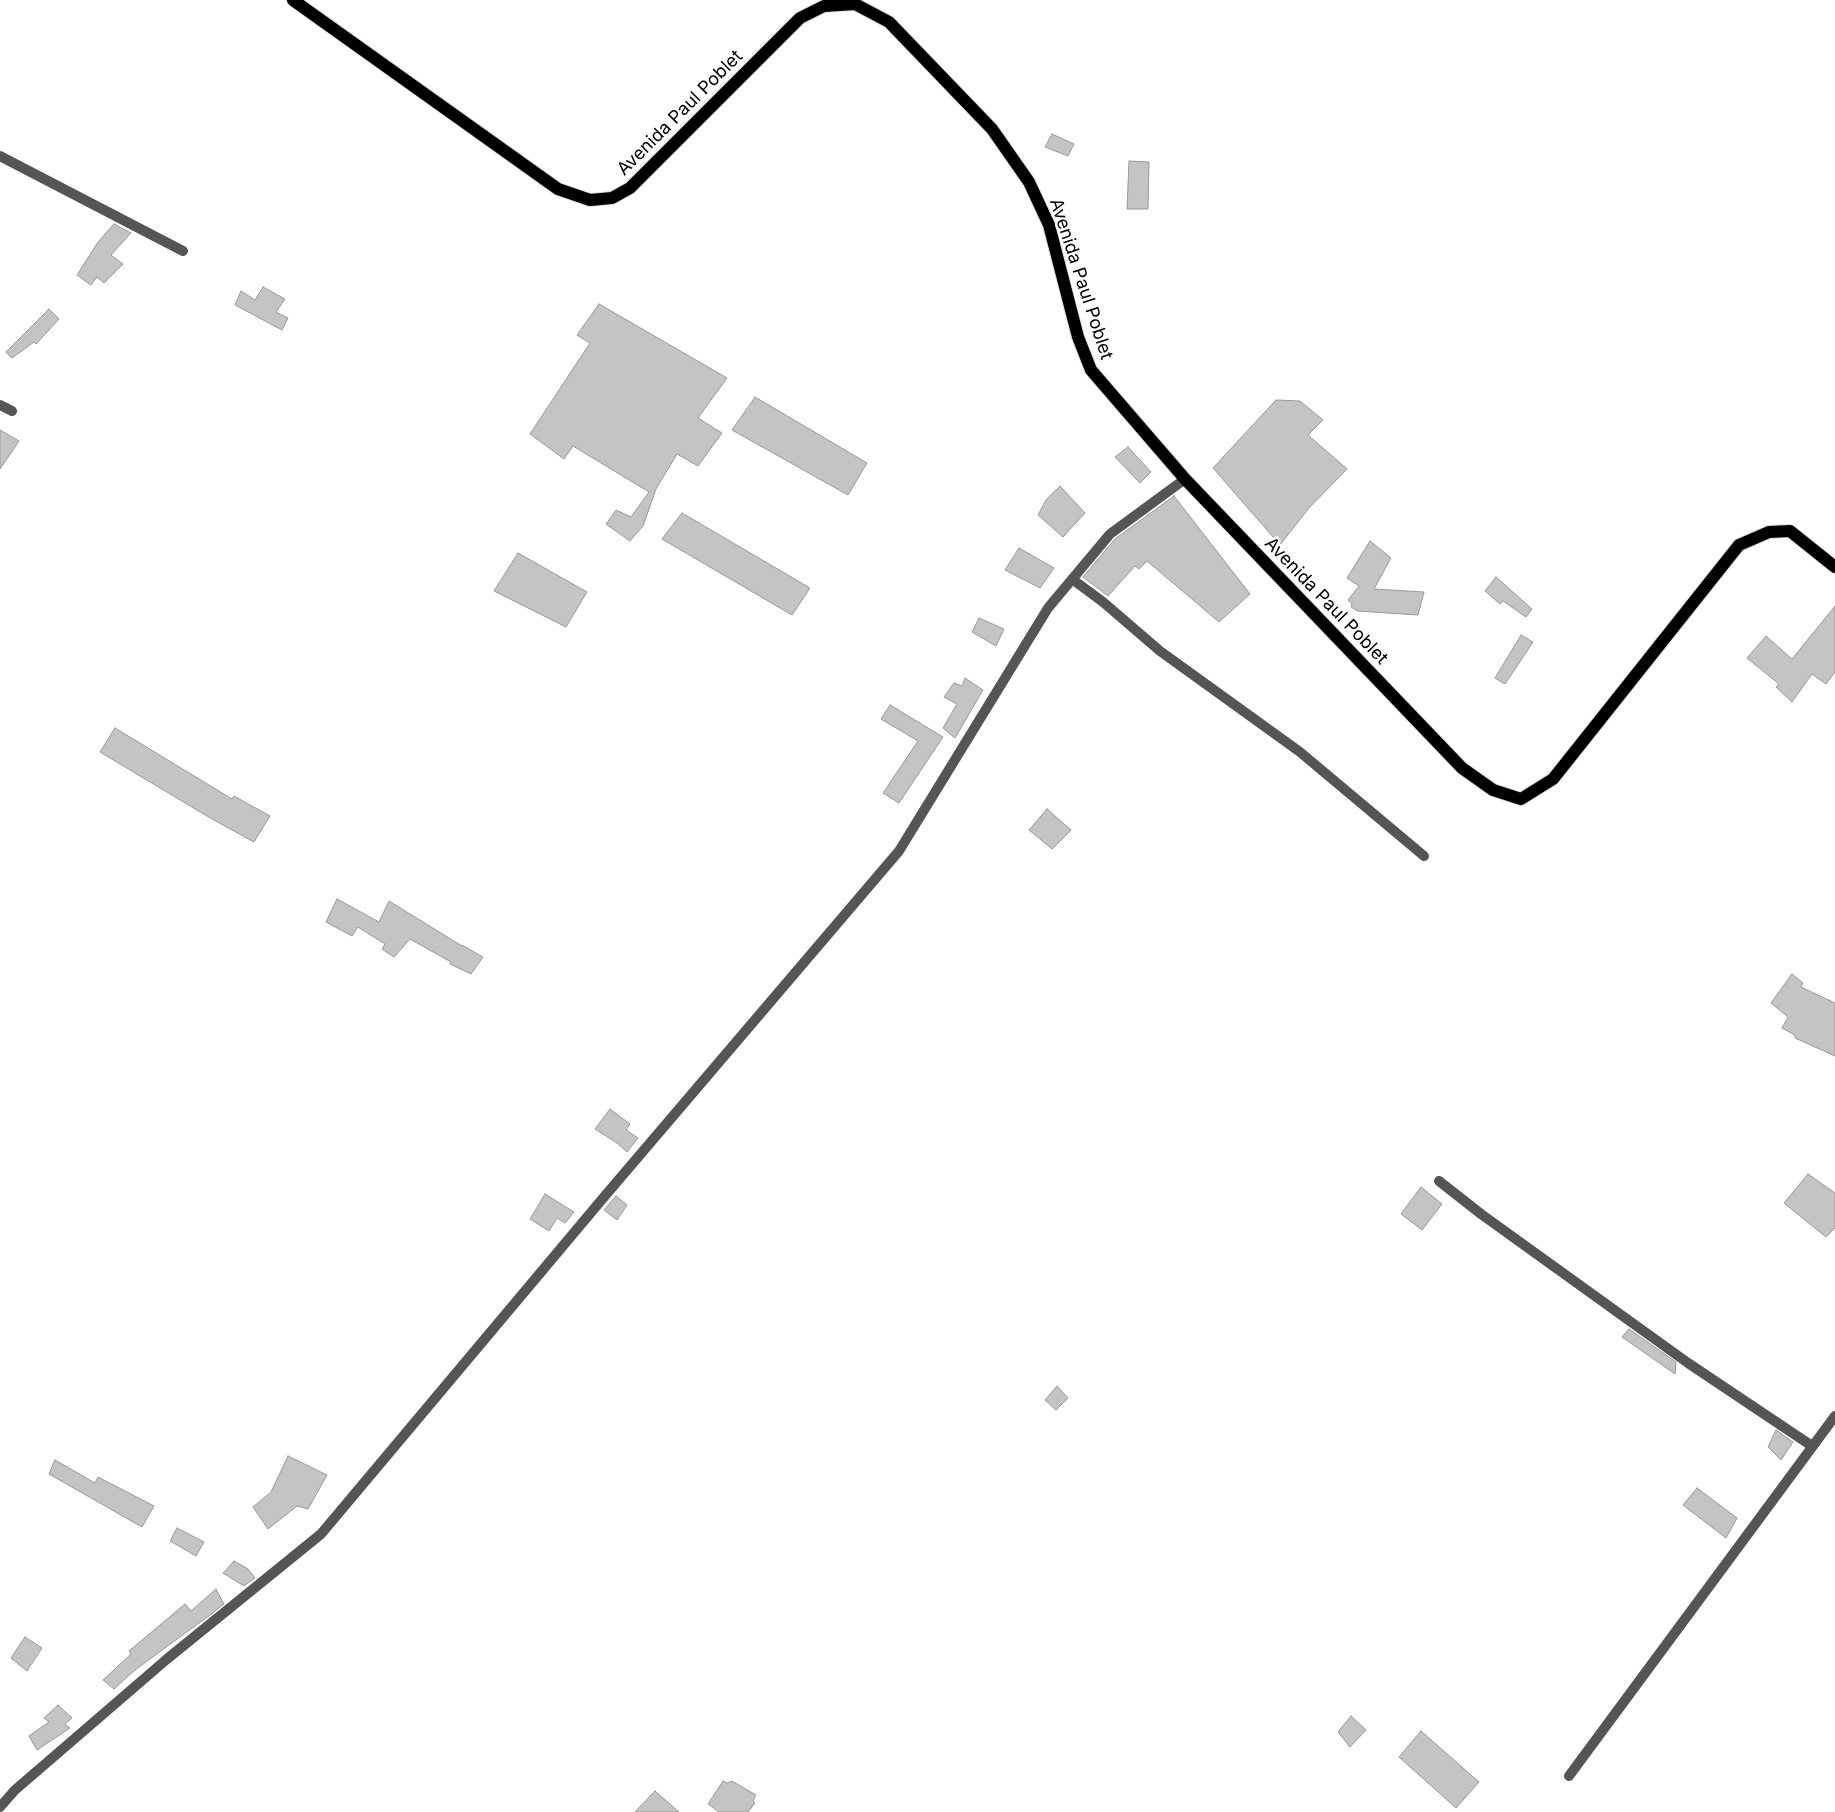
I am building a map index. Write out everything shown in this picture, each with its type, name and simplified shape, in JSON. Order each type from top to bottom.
[{"type":"main road","name":"Avenida Paul Poblet","points":[[293,0],[558,188],[590,200],[612,198],[630,188],[800,18],[824,6],[855,4],[889,22],[992,128],[1029,182],[1049,225],[1078,337],[1091,370],[1185,479],[1462,768],[1492,790],[1521,799],[1553,779],[1739,544],[1769,532],[1790,531],[1835,567]]},
{"type":"street","points":[[0,156],[183,251]]},
{"type":"street","points":[[0,405],[12,411]]},
{"type":"street","points":[[0,1806],[15,1790],[167,1659],[321,1534],[604,1197],[899,851],[1048,608],[1110,534],[1185,479]]},
{"type":"street","points":[[1072,579],[1103,602],[1160,651],[1300,752],[1424,856]]},
{"type":"street","points":[[1439,1181],[1481,1214],[1688,1364],[1812,1446]]},
{"type":"street","points":[[1569,1776],[1835,1416]]},
{"type":"building","points":[[1052,134],[1074,144],[1068,156],[1045,147]]},
{"type":"building","points":[[1129,161],[1149,162],[1148,209],[1127,209]]},
{"type":"building","points":[[114,224],[131,233],[111,255],[123,264],[104,283],[97,277],[91,285],[77,275],[98,242]]},
{"type":"building","points":[[263,287],[285,299],[276,312],[288,318],[282,330],[235,305],[241,291],[255,300]]},
{"type":"building","points":[[599,304],[727,378],[698,418],[722,433],[698,466],[677,454],[656,489],[643,526],[630,541],[606,524],[616,510],[631,517],[649,492],[573,446],[564,459],[530,434],[590,343],[577,335]]},
{"type":"building","points":[[49,309],[59,319],[36,344],[34,342],[12,358],[6,352]]},
{"type":"building","points":[[755,397],[867,463],[848,495],[732,430]]},
{"type":"building","points":[[1276,400],[1300,401],[1323,420],[1308,435],[1347,469],[1309,508],[1280,545],[1213,468]]},
{"type":"building","points":[[0,430],[19,441],[0,469]]},
{"type":"building","points":[[1128,447],[1151,472],[1140,483],[1115,457]]},
{"type":"building","points":[[1060,486],[1085,513],[1063,537],[1038,515],[1046,500]]},
{"type":"building","points":[[1174,496],[1250,594],[1219,622],[1147,561],[1139,569],[1135,566],[1108,596],[1083,577],[1115,539]]},
{"type":"building","points":[[682,513],[810,588],[792,615],[662,539]]},
{"type":"building","points":[[1370,541],[1391,558],[1374,589],[1424,592],[1418,615],[1357,611],[1351,607],[1352,604],[1348,600],[1359,586],[1347,578]]},
{"type":"building","points":[[1019,548],[1054,568],[1040,588],[1005,570]]},
{"type":"building","points":[[518,553],[587,592],[566,627],[494,591]]},
{"type":"building","points":[[1496,577],[1532,609],[1526,617],[1503,601],[1500,604],[1485,591]]},
{"type":"building","points":[[1835,606],[1835,672],[1826,684],[1812,674],[1792,702],[1776,687],[1779,684],[1747,658],[1766,636],[1792,659]]},
{"type":"building","points":[[979,618],[1004,629],[996,646],[972,632]]},
{"type":"building","points":[[1521,635],[1533,642],[1505,684],[1495,678]]},
{"type":"building","points":[[965,678],[983,690],[955,738],[943,728],[957,704],[944,697],[954,683],[962,686]]},
{"type":"building","points":[[890,705],[943,737],[899,803],[883,793],[918,741],[881,719]]},
{"type":"building","points":[[115,728],[232,799],[234,796],[270,816],[254,842],[100,752]]},
{"type":"building","points":[[1047,809],[1071,830],[1052,849],[1029,830]]},
{"type":"building","points":[[337,899],[379,922],[389,901],[483,957],[471,974],[450,964],[451,962],[410,939],[394,957],[382,949],[385,944],[358,927],[352,936],[326,922]]},
{"type":"building","points":[[1792,974],[1803,983],[1801,987],[1835,1003],[1835,1056],[1795,1038],[1795,1035],[1782,1028],[1788,1017],[1771,1003]]},
{"type":"building","points":[[610,1109],[630,1124],[626,1130],[638,1138],[627,1152],[595,1129]]},
{"type":"building","points":[[1808,1174],[1835,1193],[1835,1228],[1826,1237],[1784,1203]]},
{"type":"building","points":[[1421,1187],[1442,1204],[1422,1230],[1401,1214]]},
{"type":"building","points":[[545,1194],[574,1212],[565,1223],[557,1218],[549,1231],[530,1219]]},
{"type":"building","points":[[616,1196],[627,1205],[617,1220],[604,1210]]},
{"type":"building","points":[[1629,1329],[1676,1362],[1675,1374],[1622,1337]]},
{"type":"building","points":[[1057,1386],[1068,1398],[1056,1410],[1045,1400]]},
{"type":"building","points":[[1776,1430],[1793,1442],[1781,1460],[1768,1447]]},
{"type":"building","points":[[288,1456],[327,1475],[308,1509],[297,1506],[268,1529],[253,1507],[271,1492]]},
{"type":"building","points":[[55,1460],[95,1483],[98,1477],[154,1506],[142,1527],[49,1474]]},
{"type":"building","points":[[1697,1488],[1737,1518],[1726,1538],[1683,1505]]},
{"type":"building","points":[[177,1528],[204,1542],[196,1556],[170,1541]]},
{"type":"building","points":[[234,1561],[248,1569],[255,1578],[244,1586],[223,1573]]},
{"type":"building","points":[[216,1589],[224,1604],[135,1670],[114,1689],[103,1680],[131,1654],[129,1651],[185,1604],[191,1611]]},
{"type":"building","points":[[25,1637],[42,1648],[27,1671],[11,1658]]},
{"type":"building","points":[[58,1705],[72,1718],[65,1724],[70,1728],[37,1750],[29,1736],[49,1722],[44,1718]]},
{"type":"building","points":[[1351,1716],[1366,1730],[1350,1747],[1338,1732]]},
{"type":"building","points":[[1421,1731],[1479,1782],[1456,1808],[1399,1757]]},
{"type":"building","points":[[723,1781],[727,1783],[732,1781],[756,1795],[753,1801],[755,1803],[748,1812],[719,1812],[708,1804]]},
{"type":"building","points":[[655,1791],[679,1812],[635,1812]]}]
